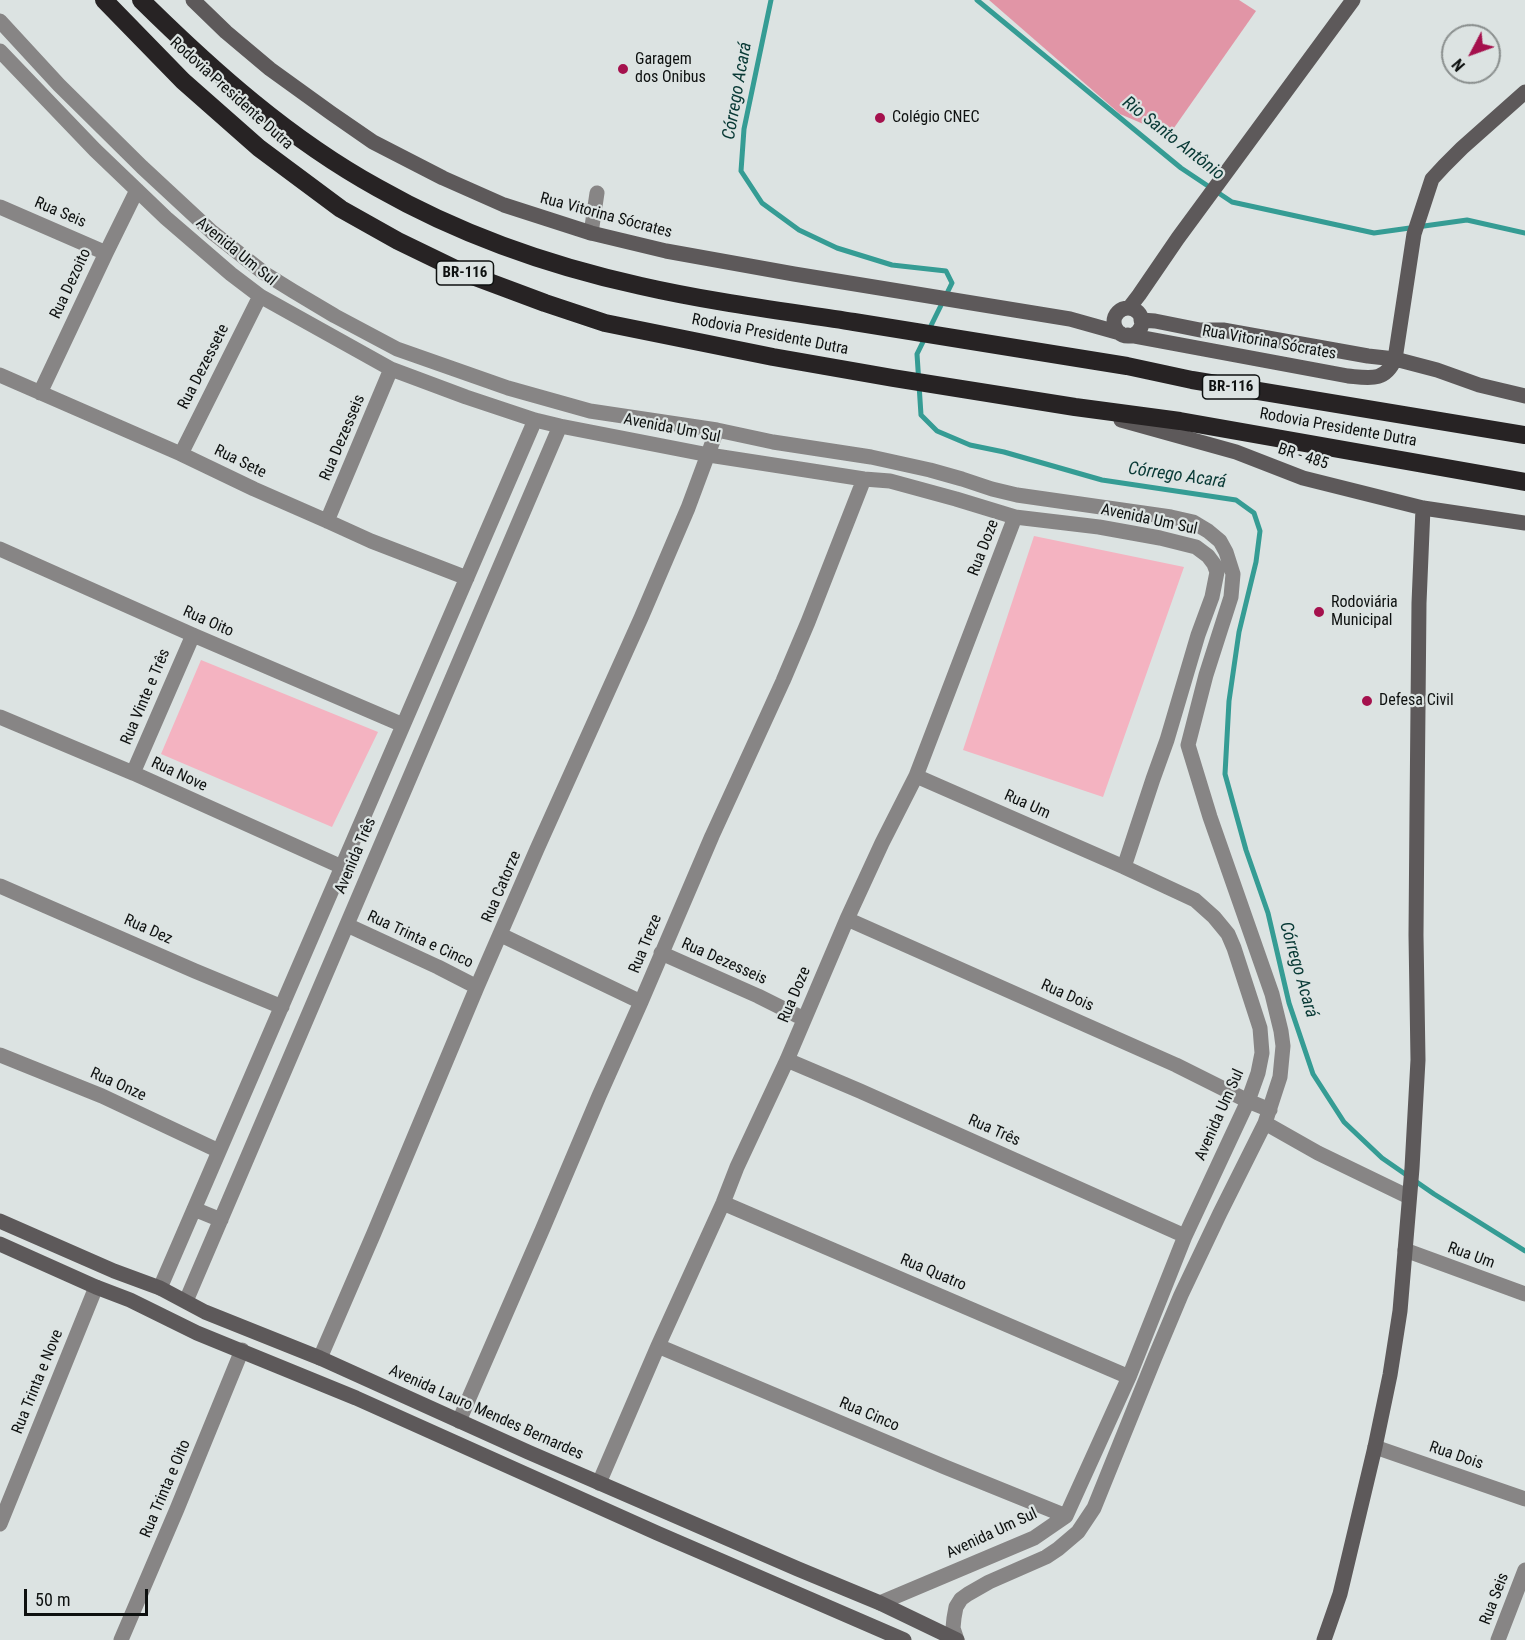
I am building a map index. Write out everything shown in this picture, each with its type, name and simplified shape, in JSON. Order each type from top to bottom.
[{"type":"highway","name":"Rodovia Presidente Dutra","points":[[104,0],[183,81],[259,148],[341,208],[398,241],[462,272],[545,303],[605,323],[773,357],[1075,407],[1180,421],[1525,482]]},
{"type":"highway","name":"Rodovia Presidente Dutra","points":[[141,0],[235,88],[331,160],[425,213],[471,233],[532,255],[641,286],[725,302],[1127,366],[1192,380],[1525,435]]},
{"type":"street","name":"Rua Vitorina Sócrates","points":[[193,0],[226,32],[270,69],[374,142],[443,178],[504,205],[591,233],[666,251],[1070,319],[1124,334],[1337,374],[1369,378],[1381,376],[1387,373],[1395,359]]},
{"type":"street","points":[[1131,313],[1139,330],[1136,333],[1124,334],[1115,326],[1114,321],[1131,313],[1139,295],[1178,238],[1353,0]]},
{"type":"street","name":"Avenida Um Sul","points":[[0,21],[59,85],[212,232],[264,273],[335,316],[397,349],[536,397],[590,411],[872,457],[962,478],[1017,495],[1171,517],[1192,522],[1208,531],[1220,541],[1226,552],[1233,574],[1233,586],[1188,744]]},
{"type":"street","name":"Avenida Um Sul","points":[[0,51],[44,98],[166,218],[231,274],[260,296],[392,369],[466,397],[560,426],[709,455],[890,482],[1015,517],[1099,527],[1160,538],[1196,546],[1215,564],[1217,572],[1212,597],[1124,867],[1195,900],[1228,934],[1260,1028],[1262,1053],[1258,1073],[1248,1101],[1185,1236],[1140,1350],[1066,1516],[1034,1538],[880,1603]]},
{"type":"street","points":[[44,98],[59,85]]},
{"type":"street","points":[[1395,359],[1414,234],[1432,179],[1462,148],[1525,92]]},
{"type":"street","name":"Rua Dezoito","points":[[40,393],[137,190]]},
{"type":"street","points":[[591,233],[597,192]]},
{"type":"street","name":"Rua Seis","points":[[0,207],[106,253]]},
{"type":"street","points":[[197,244],[212,232]]},
{"type":"street","name":"Rua Dezessete","points":[[181,454],[260,296]]},
{"type":"street","name":"Rua Vitorina Sócrates","points":[[1070,319],[1131,313],[1155,321],[1200,330],[1223,330],[1395,359],[1437,370],[1479,385],[1525,396]]},
{"type":"street","points":[[325,332],[335,316]]},
{"type":"street","name":"Rua Dezesseis","points":[[327,520],[392,369]]},
{"type":"street","name":"Rua Sete","points":[[0,375],[181,454],[371,541],[467,578]]},
{"type":"street","points":[[466,397],[478,377]]},
{"type":"street","name":"BR - 485","points":[[1075,407],[1236,452],[1303,478],[1423,508],[1525,523]]},
{"type":"street","name":"Avenida Três","points":[[160,1288],[535,420]]},
{"type":"street","points":[[637,440],[644,420]]},
{"type":"street","name":"Avenida Três","points":[[186,1301],[560,426]]},
{"type":"street","name":"Rua Catorze","points":[[320,1358],[477,987],[641,618],[688,508],[717,430]]},
{"type":"street","points":[[769,464],[772,442]]},
{"type":"street","name":"Rua Treze","points":[[459,1421],[712,836],[783,681],[864,479]]},
{"type":"street","points":[[1324,1640],[1340,1594],[1375,1447],[1400,1311],[1412,1173],[1418,1060],[1417,823],[1419,603],[1423,508]]},
{"type":"street","name":"Rua Doze","points":[[599,1483],[737,1167],[787,1060],[847,919],[916,776],[1015,517]]},
{"type":"street","points":[[491,521],[516,528]]},
{"type":"street","name":"Rua Oito","points":[[0,549],[403,725]]},
{"type":"street","name":"Rua Vinte e Três","points":[[133,773],[193,635]]},
{"type":"street","points":[[430,662],[454,673]]},
{"type":"street","name":"Rua Nove","points":[[0,717],[133,773],[342,867]]},
{"type":"street","points":[[957,1640],[953,1628],[954,1614],[961,1599],[989,1582],[1046,1557],[1069,1540],[1094,1508],[1182,1295],[1268,1116],[1280,1077],[1283,1046],[1272,994],[1210,817],[1188,744],[1167,740]]},
{"type":"street","name":"Rua Um","points":[[916,776],[1124,867]]},
{"type":"street","points":[[380,779],[406,786]]},
{"type":"street","name":"Rua Dez","points":[[0,886],[282,1007]]},
{"type":"street","name":"Rua Dois","points":[[847,919],[1154,1055],[1248,1101],[1318,1153],[1409,1197]]},
{"type":"street","name":"Rua Trinta e Cinco","points":[[347,926],[477,987]]},
{"type":"street","points":[[501,935],[641,1002]]},
{"type":"street","name":"Rua Dezesseis","points":[[662,953],[804,1019]]},
{"type":"street","points":[[303,958],[328,969]]},
{"type":"street","points":[[1251,1000],[1272,994]]},
{"type":"street","name":"Rua Onze","points":[[0,1054],[102,1096],[219,1151]]},
{"type":"street","name":"Rua Três","points":[[787,1060],[1185,1236]]},
{"type":"street","points":[[246,1090],[272,1100]]},
{"type":"street","points":[[1223,1153],[1246,1163]]},
{"type":"street","name":"Rua Quatro","points":[[723,1203],[1128,1377]]},
{"type":"street","points":[[194,1209],[221,1221]]},
{"type":"street","name":"Avenida Lauro Mendes Bernardes","points":[[0,1221],[114,1271],[160,1288],[205,1312],[320,1358],[528,1452],[880,1603],[957,1640]]},
{"type":"street","points":[[29,1256],[36,1236]]},
{"type":"street","points":[[0,1244],[904,1640]]},
{"type":"street","name":"Rua Um","points":[[1405,1250],[1525,1294]]},
{"type":"street","name":"Rua Trinta e Nove","points":[[0,1524],[96,1287]]},
{"type":"street","points":[[151,1310],[160,1288]]},
{"type":"street","points":[[197,1332],[205,1312]]},
{"type":"street","name":"Rua Cinco","points":[[658,1347],[1066,1516]]},
{"type":"street","name":"Rua Trinta e Oito","points":[[121,1640],[242,1350]]},
{"type":"street","points":[[1140,1350],[1155,1357]]},
{"type":"street","points":[[391,1414],[399,1394]]},
{"type":"street","points":[[1100,1440],[1119,1447]]},
{"type":"street","name":"Rua Dois","points":[[1375,1447],[1525,1500]]},
{"type":"street","points":[[519,1472],[528,1452]]},
{"type":"street","points":[[1034,1538],[1046,1557]]},
{"type":"street","points":[[789,1590],[798,1569]]},
{"type":"street","name":"Rua Seis","points":[[1498,1640],[1525,1570]]},
{"type":"street","points":[[872,1626],[880,1603]]},
{"type":"shaded area","points":[[989,0],[1239,0],[1256,11],[1169,135],[1120,114]]},
{"type":"shaded area","points":[[1034,536],[1184,567],[1103,797],[963,750]]},
{"type":"shaded area","points":[[201,660],[378,732],[332,827],[161,754]]},
{"type":"waterway","name":"Córrego Acará","points":[[771,0],[744,129],[741,171],[762,203],[799,230],[837,248],[892,265],[946,271],[952,283],[917,354],[921,415],[937,431],[970,445],[1004,452],[1102,480],[1236,500],[1254,513],[1260,531],[1256,562],[1239,632],[1229,701],[1225,774],[1246,850],[1268,913],[1289,1003],[1313,1074],[1344,1122],[1382,1158],[1434,1194],[1525,1251]]},
{"type":"waterway","name":"Rio Santo Antônio","points":[[977,0],[1181,168],[1232,202],[1374,233],[1467,220],[1525,233]]},
{"type":"place","name":"Garagem dos Onibus","points":[[623,69]]},
{"type":"place","name":"Colégio CNEC","points":[[880,118]]},
{"type":"place","name":"Rodoviária Municipal","points":[[1319,612]]},
{"type":"place","name":"Defesa Civil","points":[[1367,701]]}]
